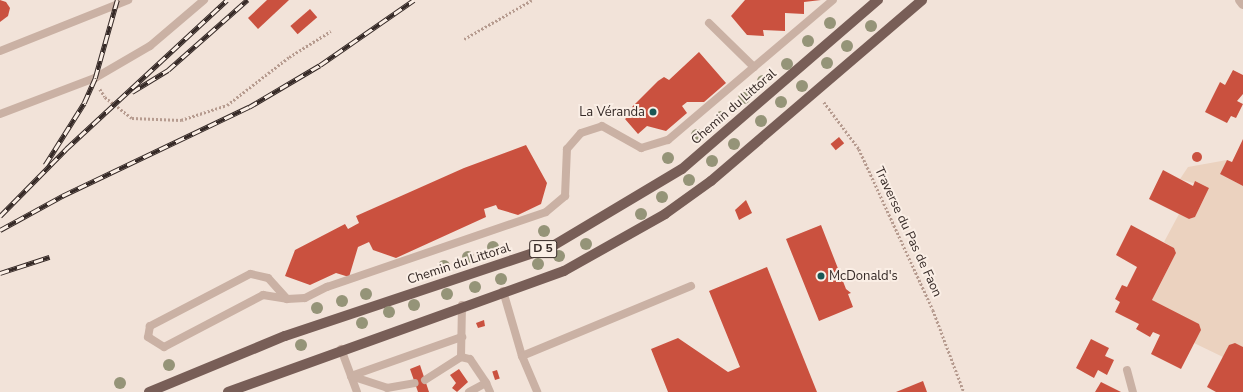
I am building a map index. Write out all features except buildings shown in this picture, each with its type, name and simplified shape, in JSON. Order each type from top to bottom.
[{"type":"main road","name":"Chemin du Littoral","points":[[149,392],[285,336],[551,247],[682,169],[878,0]]},
{"type":"main road","name":"D 5","points":[[228,392],[340,349],[462,305],[564,271],[665,214],[711,181],[922,0]]},
{"type":"street","points":[[1240,0],[1243,4]]},
{"type":"lane","points":[[0,51],[128,0]]},
{"type":"lane","points":[[0,114],[95,78],[150,46],[204,0]]},
{"type":"lane","points":[[287,299],[268,278],[250,274],[150,326],[148,338],[164,347],[263,295],[287,299],[305,298],[327,287],[546,212],[565,196],[567,149],[581,133],[602,126],[641,148],[668,140],[833,0]]},
{"type":"lane","points":[[709,23],[754,67]]},
{"type":"lane","points":[[522,356],[691,286]]},
{"type":"lane","points":[[503,291],[522,356],[536,392]]},
{"type":"lane","points":[[461,357],[462,305]]},
{"type":"lane","points":[[351,376],[462,337]]},
{"type":"lane","points":[[340,349],[357,392]]},
{"type":"lane","points":[[424,380],[461,357],[470,359],[486,383],[490,392]]},
{"type":"lane","points":[[1127,370],[1133,392]]},
{"type":"lane","points":[[351,376],[387,388],[415,384]]},
{"type":"lane","points":[[470,392],[486,383]]},
{"type":"path","points":[[464,39],[532,0]]},
{"type":"path","points":[[95,78],[105,97],[132,118],[181,120],[227,105],[288,57],[331,31]]},
{"type":"path","name":"Traverse du Pas de Faon","points":[[815,92],[858,149],[933,310],[964,392]]},
{"type":"shaded area","points":[[1227,160],[1220,174],[1243,186],[1243,347],[1223,357],[1194,343],[1152,300],[1176,253],[1174,248],[1164,242],[1179,214],[1189,219],[1195,217],[1209,188],[1180,179],[1188,167]]},
{"type":"railway","points":[[45,165],[84,103],[95,78],[117,0]]},
{"type":"railway","points":[[0,216],[66,149],[227,0]]},
{"type":"railway","points":[[132,92],[168,70],[247,0]]},
{"type":"railway","points":[[0,230],[62,196],[249,107],[320,65],[414,0]]},
{"type":"railway","points":[[0,273],[49,257]]},
{"type":"place","name":"La Véranda","points":[[653,112]]},
{"type":"place","name":"McDonald's","points":[[821,276]]}]
